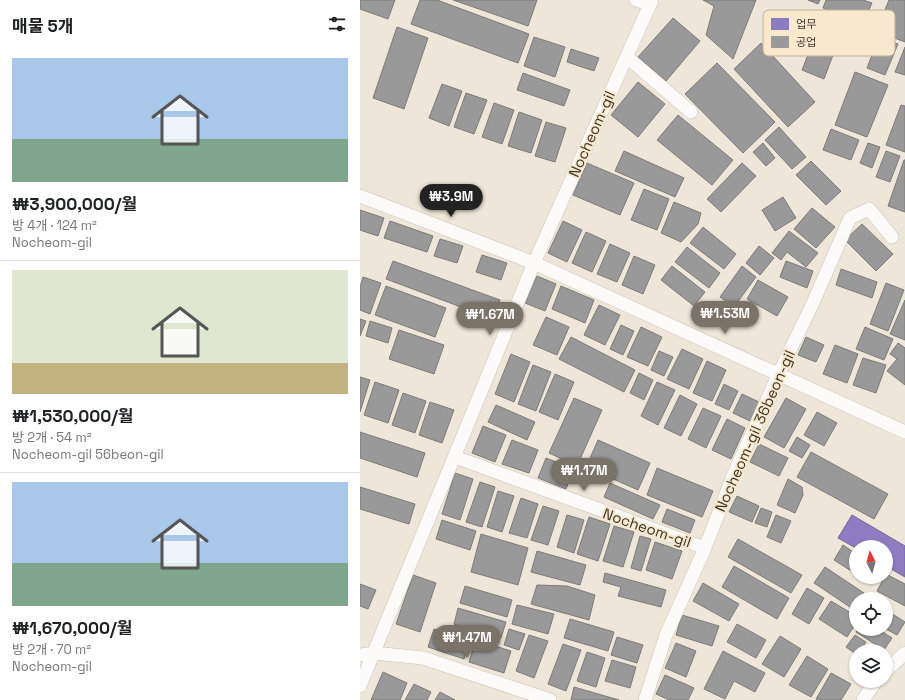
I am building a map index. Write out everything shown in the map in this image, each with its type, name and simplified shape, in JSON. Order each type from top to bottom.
[{"type":"street","name":"Nocheom-gil","points":[[360,686],[534,263],[651,2],[636,0]]},
{"type":"street","points":[[627,57],[691,112]]},
{"type":"street","points":[[360,196],[534,263],[779,373],[905,432]]},
{"type":"street","name":"Nocheom-gil 36beon-gil","points":[[645,700],[666,635],[705,548],[733,476],[779,373],[813,303],[850,218],[869,209],[892,237]]},
{"type":"street","name":"Nocheom-gil","points":[[454,457],[705,548]]},
{"type":"street","points":[[360,655],[374,653],[424,658],[550,700]]},
{"type":"street","points":[[893,664],[905,653]]},
{"type":"street","points":[[863,700],[871,688]]},
{"type":"building: 업무","points":[[852,515],[905,546],[905,577],[893,570],[893,540],[849,540],[849,544],[838,538]]},
{"type":"building: 공업","points":[[360,0],[395,0],[388,19],[360,9]]},
{"type":"building: 공업","points":[[420,0],[437,0],[529,34],[518,63],[411,24]]},
{"type":"building: 공업","points":[[453,0],[537,0],[528,26]]},
{"type":"building: 공업","points":[[703,0],[756,0],[733,59],[706,35],[714,6]]},
{"type":"building: 공업","points":[[808,0],[820,0],[818,4]]},
{"type":"building: 공업","points":[[826,0],[863,0],[872,3],[869,10],[828,10],[823,8]]},
{"type":"building: 공업","points":[[889,0],[905,0],[905,42],[895,38],[895,10],[885,10]]},
{"type":"building: 공업","points":[[673,18],[700,41],[666,81],[638,57]]},
{"type":"building: 공업","points":[[397,27],[428,38],[404,109],[373,98]]},
{"type":"building: 공업","points":[[534,37],[565,47],[555,77],[524,66]]},
{"type":"building: 공업","points":[[761,43],[763,45],[763,56],[773,56],[815,102],[788,127],[734,69]]},
{"type":"building: 공업","points":[[895,43],[898,44],[895,51]]},
{"type":"building: 공업","points":[[905,47],[905,75],[895,72]]},
{"type":"building: 공업","points":[[571,49],[599,58],[594,71],[567,62]]},
{"type":"building: 공업","points":[[807,56],[833,56],[824,79],[802,70]]},
{"type":"building: 공업","points":[[872,56],[893,56],[885,75],[867,68]]},
{"type":"building: 공업","points":[[717,63],[775,122],[743,153],[685,94]]},
{"type":"building: 공업","points":[[855,72],[888,85],[867,137],[835,125]]},
{"type":"building: 공업","points":[[523,73],[570,90],[564,106],[517,90]]},
{"type":"building: 공업","points":[[638,82],[665,104],[638,137],[611,115]]},
{"type":"building: 공업","points":[[442,84],[462,91],[449,126],[429,118]]},
{"type":"building: 공업","points":[[466,93],[487,100],[474,134],[454,127]]},
{"type":"building: 공업","points":[[494,103],[514,110],[502,144],[482,137]]},
{"type":"building: 공업","points":[[901,105],[905,106],[905,152],[886,145]]},
{"type":"building: 공업","points":[[519,112],[542,120],[531,153],[508,146]]},
{"type":"building: 공업","points":[[678,115],[733,160],[712,185],[657,140]]},
{"type":"building: 공업","points":[[546,122],[566,128],[555,162],[535,156]]},
{"type":"building: 공업","points":[[779,127],[806,157],[792,169],[765,140]]},
{"type":"building: 공업","points":[[831,129],[859,140],[851,160],[823,150]]},
{"type":"building: 공업","points":[[763,143],[775,158],[766,166],[753,152]]},
{"type":"building: 공업","points":[[868,143],[880,147],[872,168],[860,163]]},
{"type":"building: 공업","points":[[624,151],[684,178],[675,197],[615,171]]},
{"type":"building: 공업","points":[[886,151],[900,156],[890,182],[876,177]]},
{"type":"building: 공업","points":[[905,160],[905,212],[888,206]]},
{"type":"building: 공업","points":[[811,161],[841,191],[826,205],[796,175]]},
{"type":"building: 공업","points":[[587,163],[634,183],[620,215],[573,195]]},
{"type":"building: 공업","points":[[742,163],[756,176],[721,212],[707,199]]},
{"type":"building: 공업","points":[[644,189],[669,199],[657,230],[631,220]]},
{"type":"building: 공업","points":[[783,197],[796,218],[775,231],[762,210]]},
{"type":"building: 공업","points":[[674,202],[701,213],[698,224],[681,242],[661,233]]},
{"type":"building: 공업","points":[[812,208],[835,227],[816,248],[794,229]]},
{"type":"building: 공업","points":[[360,210],[384,218],[378,236],[360,230]]},
{"type":"building: 공업","points":[[390,221],[433,236],[427,252],[384,238]]},
{"type":"building: 공업","points":[[563,221],[582,230],[567,262],[548,253]]},
{"type":"building: 공업","points":[[862,224],[893,254],[876,271],[845,240]]},
{"type":"building: 공업","points":[[703,227],[736,254],[724,269],[690,243]]},
{"type":"building: 공업","points":[[789,231],[818,253],[806,267],[787,252],[781,260],[772,253]]},
{"type":"building: 공업","points":[[586,232],[606,241],[592,272],[572,263]]},
{"type":"building: 공업","points":[[440,239],[463,246],[457,263],[434,256]]},
{"type":"building: 공업","points":[[610,244],[630,253],[617,282],[597,274]]},
{"type":"building: 공업","points":[[759,246],[774,258],[760,275],[746,263]]},
{"type":"building: 공업","points":[[687,247],[720,273],[709,288],[675,262]]},
{"type":"building: 공업","points":[[482,255],[507,263],[501,280],[476,272]]},
{"type":"building: 공업","points":[[634,256],[655,265],[643,294],[622,285]]},
{"type":"building: 공업","points":[[393,261],[500,300],[493,319],[386,279]]},
{"type":"building: 공업","points":[[786,261],[813,271],[807,288],[780,277]]},
{"type":"building: 공업","points":[[672,266],[705,292],[694,306],[661,280]]},
{"type":"building: 공업","points":[[742,266],[756,277],[734,307],[720,297]]},
{"type":"building: 공업","points":[[841,269],[877,282],[872,298],[836,285]]},
{"type":"building: 공업","points":[[537,276],[556,284],[545,311],[525,303]]},
{"type":"building: 공업","points":[[363,277],[381,283],[370,314],[360,310],[360,287]]},
{"type":"building: 공업","points":[[758,280],[788,297],[777,316],[747,299]]},
{"type":"building: 공업","points":[[886,283],[904,290],[888,331],[870,324]]},
{"type":"building: 공업","points":[[386,286],[446,308],[435,337],[375,315]]},
{"type":"building: 공업","points":[[561,286],[594,300],[585,323],[552,309]]},
{"type":"building: 공업","points":[[905,300],[905,340],[890,334]]},
{"type":"building: 공업","points":[[599,305],[620,315],[605,345],[584,335]]},
{"type":"building: 공업","points":[[546,317],[569,327],[557,355],[533,345]]},
{"type":"building: 공업","points":[[360,319],[366,321],[360,336]]},
{"type":"building: 공업","points":[[370,321],[392,328],[388,343],[366,336]]},
{"type":"building: 공업","points":[[621,325],[634,331],[623,355],[610,349]]},
{"type":"building: 공업","points":[[641,327],[662,337],[648,366],[627,357]]},
{"type":"building: 공업","points":[[865,327],[893,339],[884,360],[856,349]]},
{"type":"building: 공업","points":[[399,330],[444,345],[434,374],[389,359]]},
{"type":"building: 공업","points":[[571,337],[635,370],[624,392],[559,359]]},
{"type":"building: 공업","points":[[806,337],[824,345],[816,362],[798,355]]},
{"type":"building: 공업","points":[[898,343],[905,348],[905,385],[887,371],[897,359],[890,354]]},
{"type":"building: 공업","points":[[835,345],[858,354],[847,383],[823,374]]},
{"type":"building: 공업","points":[[682,349],[703,359],[689,389],[667,379]]},
{"type":"building: 공업","points":[[659,351],[673,357],[664,376],[651,370]]},
{"type":"building: 공업","points":[[511,354],[530,362],[514,402],[495,394]]},
{"type":"building: 공업","points":[[863,358],[886,365],[876,393],[853,385]]},
{"type":"building: 공업","points":[[707,361],[726,370],[712,401],[693,393]]},
{"type":"building: 공업","points":[[533,365],[551,372],[536,411],[518,404]]},
{"type":"building: 공업","points":[[639,373],[653,380],[644,400],[630,393]]},
{"type":"building: 공업","points":[[555,374],[574,382],[558,420],[539,412]]},
{"type":"building: 공업","points":[[360,377],[370,380],[360,412]]},
{"type":"building: 공업","points":[[375,382],[399,390],[388,423],[364,415]]},
{"type":"building: 공업","points":[[657,382],[675,390],[658,425],[641,416]]},
{"type":"building: 공업","points":[[724,384],[738,391],[729,410],[715,404]]},
{"type":"building: 공업","points":[[403,393],[426,401],[415,433],[392,425]]},
{"type":"building: 공업","points":[[742,394],[759,402],[750,421],[733,413]]},
{"type":"building: 공업","points":[[680,395],[697,404],[681,436],[664,428]]},
{"type":"building: 공업","points":[[574,398],[602,410],[577,466],[549,453]]},
{"type":"building: 공업","points":[[786,398],[806,409],[784,448],[764,437]]},
{"type":"building: 공업","points":[[430,402],[454,410],[442,443],[419,435]]},
{"type":"building: 공업","points":[[496,405],[535,422],[527,440],[488,422]]},
{"type":"building: 공업","points":[[703,408],[721,416],[706,448],[688,439]]},
{"type":"building: 공업","points":[[817,412],[837,423],[824,446],[804,435]]},
{"type":"building: 공업","points":[[727,419],[745,428],[731,459],[712,450]]},
{"type":"building: 공업","points":[[483,426],[506,435],[495,462],[472,453]]},
{"type":"building: 공업","points":[[360,432],[425,453],[417,477],[360,458]]},
{"type":"building: 공업","points":[[797,437],[810,445],[802,458],[789,451]]},
{"type":"building: 공업","points":[[512,440],[538,450],[529,473],[502,464]]},
{"type":"building: 공업","points":[[598,440],[650,463],[638,490],[586,467]]},
{"type":"building: 공업","points":[[759,444],[788,458],[779,476],[750,462]]},
{"type":"building: 공업","points":[[811,452],[888,494],[874,519],[797,477]]},
{"type":"building: 공업","points":[[546,458],[574,469],[566,489],[538,478]]},
{"type":"building: 공업","points":[[657,468],[713,491],[702,517],[647,495]]},
{"type":"building: 공업","points":[[455,473],[473,479],[460,520],[442,514]]},
{"type":"building: 공업","points":[[788,479],[802,487],[803,495],[795,513],[777,505]]},
{"type":"building: 공업","points":[[480,482],[495,487],[482,527],[466,522]]},
{"type":"building: 공업","points":[[610,483],[660,505],[653,519],[604,497]]},
{"type":"building: 공업","points":[[360,487],[415,504],[409,524],[360,509]]},
{"type":"building: 공업","points":[[498,491],[514,496],[502,532],[487,527]]},
{"type":"building: 공업","points":[[737,496],[759,506],[752,522],[729,512]]},
{"type":"building: 공업","points":[[521,498],[538,504],[527,538],[509,533]]},
{"type":"building: 공업","points":[[543,506],[559,511],[548,545],[531,540]]},
{"type":"building: 공업","points":[[761,508],[772,512],[767,527],[755,523]]},
{"type":"building: 공업","points":[[667,509],[695,520],[690,533],[662,522]]},
{"type":"building: 공업","points":[[567,515],[584,520],[574,553],[557,547]]},
{"type":"building: 공업","points":[[776,515],[791,521],[781,543],[767,537]]},
{"type":"building: 공업","points":[[589,517],[610,524],[598,561],[577,554]]},
{"type":"building: 공업","points":[[442,520],[476,531],[470,550],[436,539]]},
{"type":"building: 공업","points":[[614,526],[634,532],[623,567],[603,561]]},
{"type":"building: 공업","points":[[481,534],[528,548],[518,585],[471,572]]},
{"type":"building: 공업","points":[[640,536],[651,539],[641,571],[631,568]]},
{"type":"building: 공업","points":[[738,539],[802,575],[791,593],[728,557]]},
{"type":"building: 공업","points":[[655,542],[682,551],[672,579],[646,570]]},
{"type":"building: 공업","points":[[843,545],[849,549],[849,570],[834,560]]},
{"type":"building: 공업","points":[[537,551],[586,565],[580,585],[531,572]]},
{"type":"building: 공업","points":[[734,566],[789,598],[777,619],[722,587]]},
{"type":"building: 공업","points":[[825,567],[862,592],[849,592],[849,606],[814,583]]},
{"type":"building: 공업","points":[[605,573],[666,590],[661,607],[618,596],[621,587],[603,582]]},
{"type":"building: 공업","points":[[413,575],[436,583],[420,632],[396,624]]},
{"type":"building: 공업","points":[[893,578],[905,584],[905,606],[893,600],[893,592],[877,591],[881,584],[893,584]]},
{"type":"building: 공업","points":[[703,583],[739,604],[729,621],[693,601]]},
{"type":"building: 공업","points":[[360,584],[376,590],[368,609],[360,606]]},
{"type":"building: 공업","points":[[537,585],[567,586],[595,595],[589,620],[531,604]]},
{"type":"building: 공업","points":[[465,586],[512,600],[507,617],[460,603]]},
{"type":"building: 공업","points":[[807,588],[824,598],[809,624],[792,614]]},
{"type":"building: 공업","points":[[831,601],[849,612],[849,634],[847,637],[819,619]]},
{"type":"building: 공업","points":[[517,605],[554,614],[548,634],[512,624]]},
{"type":"building: 공업","points":[[458,608],[506,622],[501,638],[454,624]]},
{"type":"building: 공업","points":[[893,614],[905,622],[897,635],[893,633]]},
{"type":"building: 공업","points":[[682,615],[719,626],[712,646],[676,635]]},
{"type":"building: 공업","points":[[570,619],[614,632],[608,651],[564,638]]},
{"type":"building: 공업","points":[[737,624],[766,640],[756,658],[727,642]]},
{"type":"building: 공업","points":[[434,629],[470,642],[464,659],[428,647]]},
{"type":"building: 공업","points":[[509,629],[525,634],[519,650],[504,645]]},
{"type":"building: 공업","points":[[529,635],[548,641],[534,678],[516,671]]},
{"type":"building: 공업","points":[[780,636],[801,649],[784,677],[762,664]]},
{"type":"building: 공업","points":[[854,636],[866,642],[865,644],[849,644],[849,649],[846,647]]},
{"type":"building: 공업","points":[[862,636],[889,636],[892,638],[888,644],[875,644]]},
{"type":"building: 공업","points":[[617,637],[643,645],[637,663],[611,655]]},
{"type":"building: 공업","points":[[476,640],[511,651],[504,673],[469,662]]},
{"type":"building: 공업","points":[[676,643],[696,651],[686,677],[665,668]]},
{"type":"building: 공업","points":[[563,644],[581,650],[566,691],[548,684]]},
{"type":"building: 공업","points":[[723,651],[765,673],[755,692],[734,681],[725,699],[704,689]]},
{"type":"building: 공업","points":[[587,652],[605,658],[596,687],[577,681]]},
{"type":"building: 공업","points":[[807,656],[828,669],[811,697],[789,685]]},
{"type":"building: 공업","points":[[612,660],[636,667],[630,688],[605,681]]},
{"type":"building: 공업","points":[[383,672],[407,683],[400,700],[371,700]]},
{"type":"building: 공업","points":[[831,673],[849,683],[849,687],[841,700],[816,699]]},
{"type":"building: 공업","points":[[665,675],[694,688],[688,700],[669,700],[656,694]]},
{"type":"building: 공업","points":[[414,684],[431,692],[427,700],[405,700]]},
{"type":"building: 공업","points":[[574,687],[619,700],[571,700]]},
{"type":"building: 공업","points":[[440,692],[455,700],[435,700]]}]
